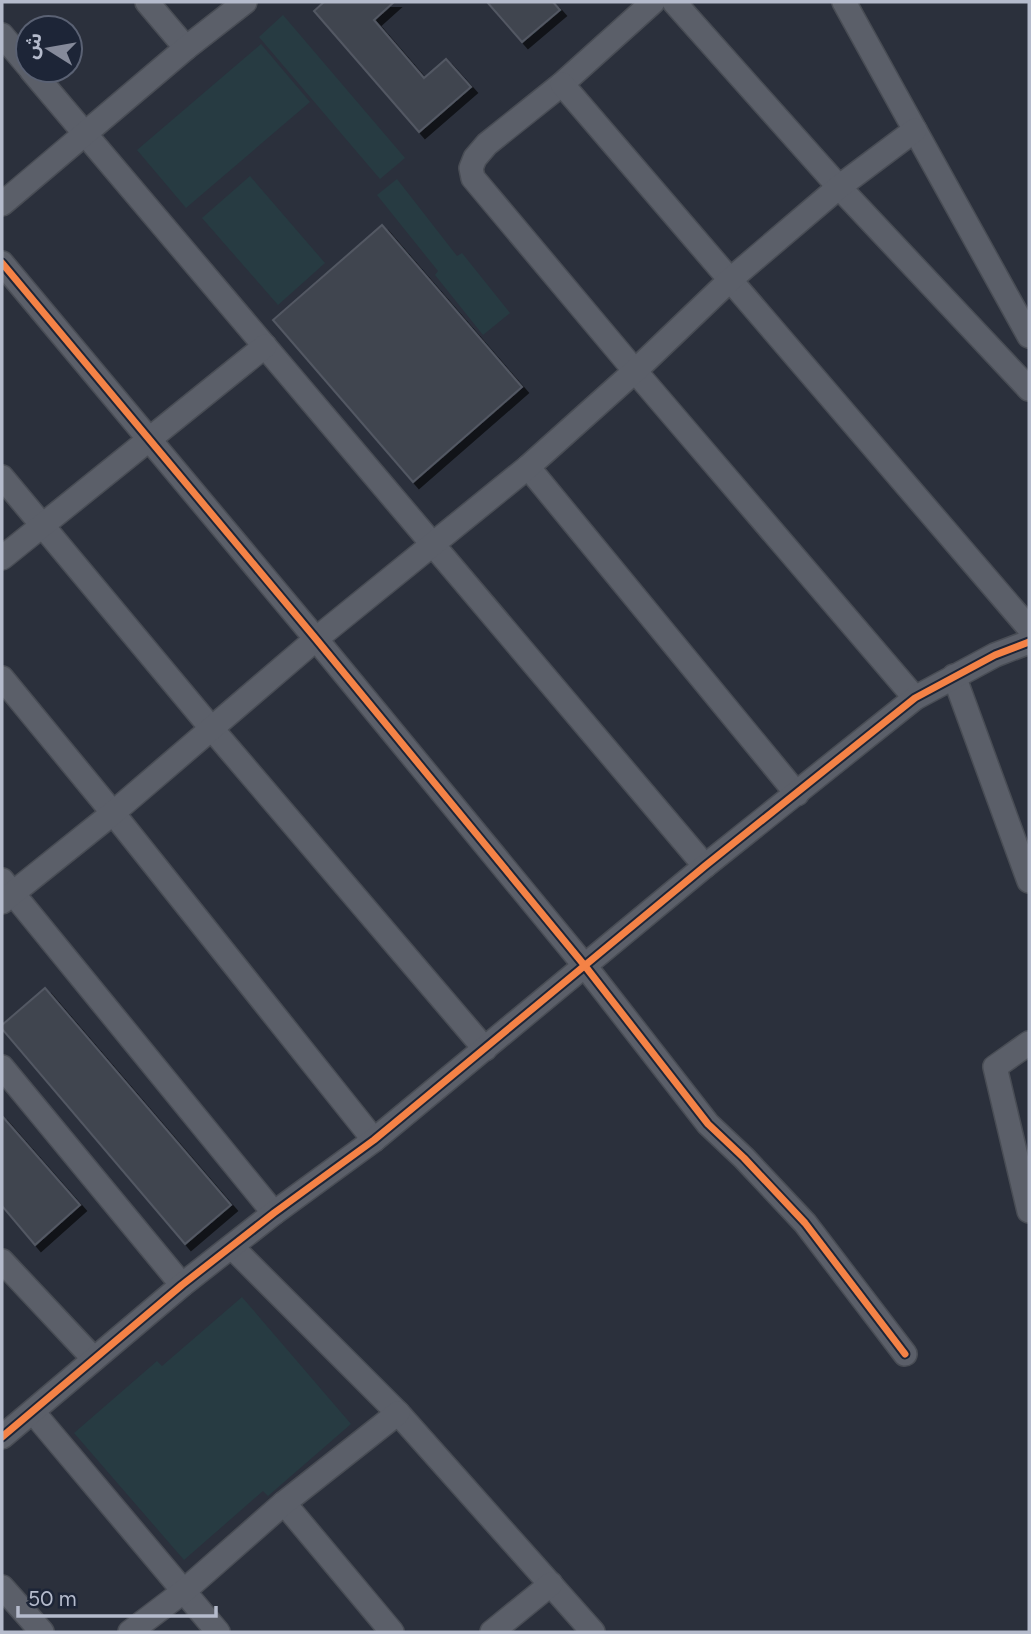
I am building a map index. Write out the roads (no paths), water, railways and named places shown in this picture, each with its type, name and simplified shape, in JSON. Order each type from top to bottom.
[{"type":"street","points":[[147,2],[186,48]]},
{"type":"street","points":[[2,204],[186,48],[245,2]]},
{"type":"street","points":[[653,2],[562,83],[487,144],[475,158],[471,168],[473,178],[915,698]]},
{"type":"street","points":[[674,2],[839,187],[1029,389]]},
{"type":"street","points":[[844,2],[1029,336]]},
{"type":"street","points":[[2,35],[14,50]]},
{"type":"street","points":[[562,83],[1029,628]]},
{"type":"street","points":[[43,84],[705,866]]},
{"type":"street","points":[[274,1213],[5,892],[113,813],[316,639],[528,467],[635,371],[730,280],[839,187],[915,130]]},
{"type":"street","points":[[2,263],[585,966],[708,1124],[744,1157],[805,1223],[905,1354]]},
{"type":"street","points":[[2,558],[265,346]]},
{"type":"street","points":[[528,467],[797,794]]},
{"type":"street","points":[[2,477],[212,729],[485,1049]]},
{"type":"street","points":[[2,1437],[182,1285],[374,1140],[705,866],[915,698],[995,655],[1029,642]]},
{"type":"street","points":[[954,676],[1029,881]]},
{"type":"street","points":[[2,678],[374,1140]]},
{"type":"street","points":[[1029,1042],[995,1067],[1029,1210]]},
{"type":"street","points":[[2,1067],[182,1285]]},
{"type":"street","points":[[232,1247],[398,1413],[593,1632]]},
{"type":"street","points":[[2,1261],[94,1359]]},
{"type":"street","points":[[33,1412],[218,1632]]},
{"type":"street","points":[[130,1632],[184,1591],[284,1503],[398,1413]]},
{"type":"street","points":[[284,1503],[392,1632]]},
{"type":"street","points":[[492,1632],[551,1584]]},
{"type":"street","points":[[2,1587],[42,1632]]}]
